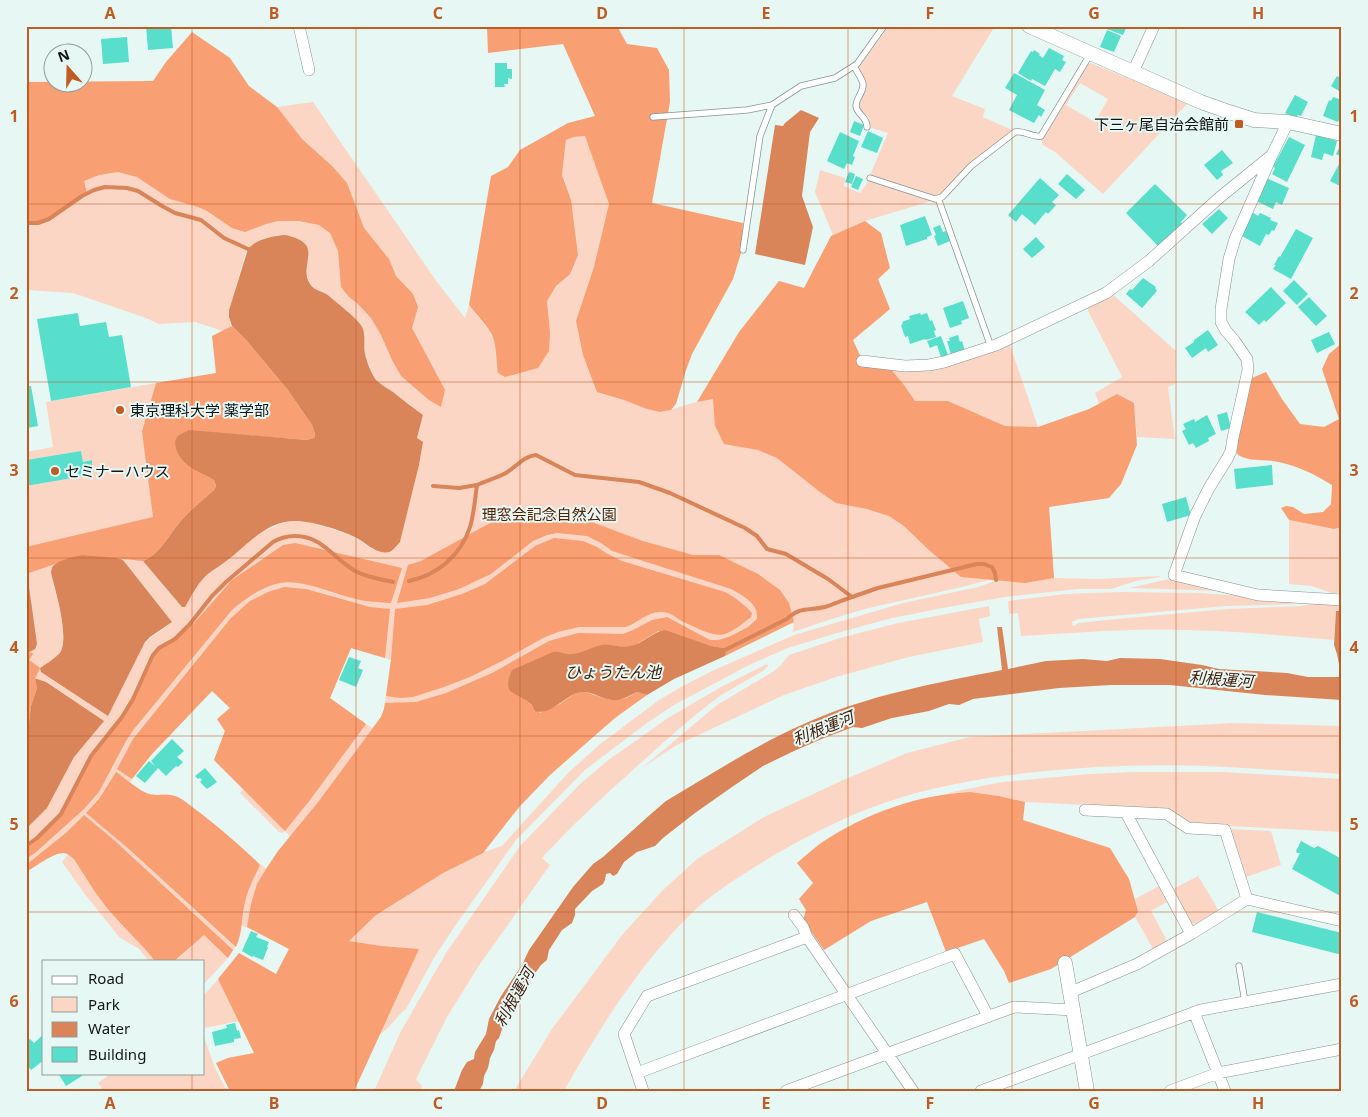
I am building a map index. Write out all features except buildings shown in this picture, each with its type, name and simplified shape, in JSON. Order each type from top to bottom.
[{"type":"street","points":[[299,26],[309,70]]},
{"type":"street","points":[[1029,26],[1201,102],[1229,112],[1254,120],[1288,122],[1342,134]]},
{"type":"street","points":[[1133,72],[1154,26]]},
{"type":"street","points":[[1288,122],[1235,239],[1229,259],[1221,309],[1221,322],[1248,359],[1248,370],[1232,438],[1231,450],[1195,516],[1174,575],[1258,595],[1342,600]]},
{"type":"street","points":[[862,361],[905,366],[930,365],[944,362],[991,347],[1106,293],[1148,261],[1233,186],[1272,155]]},
{"type":"street","points":[[1085,810],[1167,814],[1188,828],[1225,830],[1247,899]]},
{"type":"street","points":[[1126,813],[1191,934]]},
{"type":"street","points":[[1071,992],[1137,964],[1191,934],[1247,899],[1342,921]]},
{"type":"street","points":[[794,915],[803,927],[807,937],[913,1091]]},
{"type":"street","points":[[643,1091],[624,1034],[647,996],[807,937]]},
{"type":"street","points":[[637,1073],[955,954],[988,1016]]},
{"type":"street","points":[[1065,963],[1088,1091]]},
{"type":"street","points":[[981,1091],[1194,1012],[1342,984]]},
{"type":"street","points":[[786,1091],[1014,1006],[1074,1010]]},
{"type":"street","points":[[1194,1012],[1225,1091]]},
{"type":"street","points":[[1170,1091],[1218,1073],[1342,1049]]},
{"type":"lane","points":[[653,117],[747,110],[772,105],[801,86],[835,78],[857,64],[884,26]]},
{"type":"lane","points":[[870,178],[935,198],[942,197],[971,166],[1015,132],[1023,132],[1036,137],[1041,136],[1091,54]]},
{"type":"lane","points":[[854,66],[863,84],[856,103],[857,110],[866,120],[866,127]]},
{"type":"lane","points":[[744,250],[760,136],[772,105]]},
{"type":"lane","points":[[938,198],[991,347]]},
{"type":"lane","points":[[1239,966],[1245,1002]]},
{"type":"green space","points":[[487,26],[617,26],[627,44],[657,48],[669,70],[670,102],[652,203],[743,223],[741,253],[733,279],[692,354],[676,404],[671,410],[660,412],[647,409],[597,392],[583,355],[576,321],[594,267],[609,204],[585,136],[566,140],[562,175],[571,200],[578,255],[570,274],[556,286],[547,301],[550,333],[549,351],[538,368],[505,377],[498,373],[493,337],[469,305],[491,176],[508,167],[520,150],[568,123],[595,116],[563,44],[488,53]]},
{"type":"green space","points":[[889,26],[995,26],[952,96],[985,109],[983,117],[1012,130],[971,162],[937,197],[870,175],[888,133],[869,127],[869,118],[859,107],[865,89],[859,69]]},
{"type":"green space","points":[[192,32],[230,58],[249,86],[277,107],[302,139],[332,166],[347,183],[364,228],[389,259],[396,276],[413,294],[418,307],[412,328],[445,390],[441,407],[429,400],[401,376],[371,318],[341,287],[338,251],[330,233],[319,225],[299,221],[278,221],[245,232],[232,228],[198,207],[170,199],[137,177],[118,172],[99,175],[84,181],[87,193],[50,217],[34,222],[26,222],[26,82],[42,82],[42,92],[92,92],[92,81],[153,81],[166,62]]},
{"type":"green space","points":[[1091,63],[1188,103],[1103,194],[1055,152],[1043,145],[1041,140],[1086,65]],"holes":[[[1080,83],[1108,99],[1095,122],[1066,105]]]},
{"type":"green space","name":"理窓会記念自然公園","points":[[26,82],[42,82],[42,92],[92,92],[92,85],[209,116],[313,102],[437,282],[465,318],[469,305],[489,330],[492,337],[571,200],[562,175],[566,140],[586,136],[609,204],[607,214],[660,412],[831,371],[913,368],[1009,342],[1038,427],[1005,426],[948,401],[915,401],[869,415],[1049,506],[1054,578],[1160,577],[1136,581],[1111,589],[1078,589],[1005,597],[892,618],[788,648],[749,665],[674,705],[585,770],[516,840],[434,958],[406,1009],[380,1034],[354,1091],[230,1091],[216,1063],[228,1058],[254,1053],[239,1021],[205,1028],[205,994],[239,953],[276,974],[289,949],[242,926],[233,950],[205,983],[205,960],[148,960],[139,949],[119,937],[62,862],[68,854],[63,853],[51,856],[26,872],[26,829],[47,808],[79,749],[37,688],[26,729],[26,654],[31,652],[29,587],[26,586],[26,486],[84,476],[83,466],[92,465],[91,460],[83,462],[81,451],[26,460],[26,452],[53,447],[46,402],[156,383],[142,430],[287,389],[143,561],[181,606],[184,607],[209,572],[225,562],[260,532],[286,522],[310,522],[356,538],[373,549],[392,551],[400,542],[419,465],[423,442],[417,439],[423,415],[378,382],[372,374],[365,354],[364,335],[361,325],[327,295],[310,284],[306,266],[309,257],[285,235],[263,239],[246,252],[229,310],[231,327],[229,333],[195,322],[159,324],[73,293],[26,290]],"holes":[[[123,560],[172,622],[145,642],[108,715],[40,668],[59,654],[62,647],[63,627],[51,573]],[[989,580],[995,581],[978,587],[903,603],[794,635],[714,670],[681,687],[659,700],[599,745],[568,773],[502,846],[484,852],[520,806],[554,771],[608,724],[647,695],[535,711],[726,653],[725,656],[794,622],[793,632],[873,607]],[[351,648],[391,660],[384,709],[381,717],[372,728],[330,698]],[[212,691],[230,708],[217,719],[225,731],[214,760],[243,789],[240,793],[279,832],[285,831],[290,836],[266,869],[218,827],[183,800],[173,795],[147,793],[130,782],[152,754]]]},
{"type":"green space","points":[[820,170],[845,178],[844,186],[860,193],[869,180],[935,200],[865,221],[833,235],[815,192]]},
{"type":"green space","points":[[865,221],[881,233],[890,268],[878,279],[890,309],[853,340],[864,364],[889,367],[915,401],[948,401],[1005,426],[1038,427],[1089,409],[1117,394],[1134,403],[1137,445],[1121,484],[1109,498],[1049,507],[1054,578],[1025,583],[961,577],[904,526],[889,516],[867,509],[836,503],[777,458],[758,450],[724,444],[715,426],[713,399],[697,402],[739,332],[779,281],[804,288],[831,236]]},
{"type":"green space","points":[[1110,292],[1176,351],[1175,384],[1168,387],[1175,439],[1137,437],[1134,403],[1117,394],[1099,404],[1095,393],[1122,377],[1085,305]]},
{"type":"green space","points":[[232,326],[287,389],[312,425],[315,434],[314,438],[307,440],[189,431],[180,434],[214,480],[216,486],[214,490],[192,509],[155,554],[143,561],[83,555],[26,574],[26,547],[153,517],[142,431],[156,383],[216,373],[212,336]]},
{"type":"green space","points":[[1342,343],[1342,527],[1334,529],[1289,520],[1281,508],[1286,506],[1293,507],[1304,514],[1323,512],[1331,504],[1332,485],[1311,473],[1289,464],[1243,457],[1238,455],[1235,447],[1252,378],[1266,372],[1300,424],[1324,427],[1339,419],[1322,369],[1329,354]]},
{"type":"green space","points":[[540,509],[581,518],[643,541],[693,555],[719,555],[758,574],[780,590],[789,603],[794,622],[725,656],[724,648],[658,631],[635,645],[628,647],[608,645],[574,654],[542,657],[510,675],[508,683],[510,690],[527,701],[540,713],[580,692],[610,700],[626,698],[637,692],[647,695],[616,717],[550,775],[519,807],[483,853],[443,873],[376,915],[349,941],[419,949],[354,1091],[230,1091],[216,1063],[228,1058],[254,1053],[218,979],[239,953],[276,974],[289,949],[247,927],[257,884],[278,851],[319,801],[381,717],[385,703],[416,702],[446,693],[492,673],[549,641],[578,633],[623,634],[652,620],[667,617],[710,640],[719,640],[748,627],[757,619],[757,613],[752,603],[731,589],[612,551],[587,536],[557,533],[533,541],[491,574],[459,589],[430,598],[397,603],[408,565],[421,561],[490,523]]},
{"type":"green space","points":[[1289,520],[1334,529],[1342,527],[1342,593],[1331,593],[1312,586],[1289,584]]},
{"type":"green space","points":[[554,538],[583,541],[622,561],[725,592],[746,607],[752,613],[751,617],[731,631],[720,635],[702,630],[669,613],[662,612],[652,613],[626,627],[579,627],[543,638],[470,677],[444,687],[413,697],[386,696],[395,609],[427,605],[462,594],[485,584],[535,546]]},
{"type":"green space","points":[[295,543],[402,568],[391,603],[360,600],[308,585],[289,582],[273,585],[249,597],[232,610],[134,729],[99,792],[84,809],[26,859],[26,847],[38,839],[62,814],[92,756],[134,700],[156,653],[195,622],[232,580],[283,545]]},
{"type":"green space","points":[[1174,578],[1221,591],[1129,588]]},
{"type":"green space","points":[[284,587],[306,589],[370,607],[390,609],[385,658],[351,648],[330,698],[366,724],[285,831],[214,760],[225,731],[217,719],[230,708],[212,691],[152,754],[132,779],[117,769],[133,739],[231,618],[250,601]]},
{"type":"green space","points":[[1121,592],[1199,593],[1301,600],[1293,604],[1226,606],[1078,619],[1072,622],[1073,626],[1079,623],[1106,620],[1227,609],[1301,606],[1329,601],[1342,601],[1342,611],[1336,611],[1334,640],[1182,630],[1118,630],[1021,636],[1018,613],[1009,614],[1008,601],[1065,594]]},
{"type":"green space","points":[[989,606],[990,616],[979,619],[983,642],[909,657],[836,677],[784,695],[675,746],[642,768],[717,705],[774,671],[789,655],[840,638],[898,623]]},
{"type":"green space","points":[[31,652],[33,654],[29,660],[40,668],[35,679],[37,688],[26,729],[26,654]]},
{"type":"green space","points":[[767,664],[768,666],[763,671],[720,696],[677,731],[587,812],[542,858],[550,865],[478,967],[447,1017],[416,1079],[422,1086],[420,1091],[374,1091],[401,1031],[446,953],[520,846],[580,784],[607,761],[668,718],[721,687]]},
{"type":"green space","points":[[1234,723],[1342,726],[1342,774],[1178,765],[1078,768],[958,783],[915,793],[872,807],[830,825],[776,854],[723,888],[694,911],[639,973],[607,1019],[564,1091],[514,1091],[552,1029],[622,935],[662,891],[697,859],[764,817],[907,753],[970,737]]},
{"type":"green space","points":[[116,772],[149,794],[174,796],[183,800],[223,831],[260,865],[250,885],[244,904],[240,935],[236,947],[130,850],[86,813],[99,799]]},
{"type":"green space","points":[[1134,772],[1223,772],[1342,779],[1342,832],[1189,822],[1169,809],[1025,802],[970,792],[947,793],[1002,782]]},
{"type":"green space","points":[[970,792],[1025,802],[1023,820],[1110,848],[1129,879],[1138,911],[1135,917],[1051,969],[1009,983],[1004,971],[984,939],[946,952],[927,902],[871,921],[824,950],[803,920],[806,910],[799,899],[813,883],[797,863],[838,832],[874,814],[892,807],[931,797]]},
{"type":"green space","points":[[84,815],[114,840],[233,950],[228,958],[204,935],[175,960],[154,960],[109,910],[74,859],[66,854],[54,855],[26,872],[26,865],[67,832]]},
{"type":"green space","points":[[1230,829],[1271,831],[1281,865],[1246,877]]},
{"type":"green space","points":[[1198,876],[1219,911],[1195,924],[1191,923],[1173,889]]},
{"type":"green space","points":[[1159,886],[1167,902],[1151,911],[1167,941],[1153,949],[1135,917],[1138,911],[1135,899]]},
{"type":"green space","points":[[205,1040],[215,1068],[227,1091],[104,1091],[98,1083],[111,1074],[205,1074]]},
{"type":"water","points":[[801,110],[819,118],[810,132],[802,196],[813,227],[805,265],[755,254],[775,125],[783,126]]},
{"type":"water","points":[[285,235],[298,239],[308,249],[307,277],[310,284],[316,290],[329,296],[354,317],[362,327],[364,350],[371,371],[377,381],[423,415],[417,438],[423,442],[419,465],[400,542],[389,552],[380,552],[349,534],[334,529],[303,521],[285,522],[266,529],[205,576],[185,607],[182,607],[143,561],[155,554],[192,509],[214,490],[216,486],[214,480],[186,464],[176,448],[175,443],[178,436],[189,430],[307,440],[314,438],[315,434],[312,425],[287,389],[232,326],[229,317],[229,310],[248,249],[265,239]]},
{"type":"water","points":[[83,555],[123,560],[172,622],[145,642],[108,716],[41,672],[40,668],[59,654],[62,647],[63,627],[51,573],[52,569],[60,561]]},
{"type":"water","points":[[26,586],[29,587],[37,644],[35,649],[26,654]]},
{"type":"water","name":"利根運河","points":[[1336,611],[1342,611],[1342,700],[1265,695],[1170,685],[1111,685],[1059,688],[973,699],[959,705],[949,704],[929,711],[892,718],[862,728],[853,727],[763,766],[695,813],[655,846],[637,852],[624,862],[617,874],[613,876],[610,873],[606,874],[603,884],[592,891],[575,909],[572,923],[562,930],[549,950],[547,960],[541,965],[520,994],[516,1008],[505,1021],[499,1038],[496,1041],[483,1084],[479,1091],[454,1091],[467,1062],[474,1059],[475,1052],[486,1034],[489,1019],[501,996],[522,965],[529,950],[573,887],[593,864],[666,801],[752,750],[806,723],[878,697],[1002,670],[997,627],[1002,627],[1008,669],[1046,661],[1083,659],[1107,661],[1120,658],[1160,659],[1219,669],[1287,673],[1308,677],[1339,677],[1341,674],[1334,645]]},
{"type":"water","name":"ひょうたん池","points":[[665,630],[711,646],[724,648],[725,656],[674,679],[647,695],[637,692],[622,699],[611,700],[581,692],[572,695],[551,709],[541,712],[535,711],[527,701],[510,691],[508,680],[512,670],[553,652],[572,654],[602,645],[630,646]]},
{"type":"water","points":[[35,679],[46,682],[104,721],[74,757],[47,808],[26,829],[26,729],[37,688]]},
{"type":"waterway","points":[[26,223],[38,223],[49,219],[94,190],[105,187],[127,188],[138,191],[175,213],[201,220],[224,238],[248,249]]},
{"type":"waterway","points":[[409,581],[439,569],[461,546],[470,527],[477,485],[508,472],[523,460],[536,455],[575,475],[639,482],[670,493],[745,528],[757,536],[767,549],[786,554],[828,579],[852,597],[878,588],[977,564],[992,567],[996,580]]},
{"type":"waterway","points":[[433,486],[459,488],[477,485]]},
{"type":"waterway","points":[[26,846],[37,838],[61,814],[91,756],[122,717],[133,699],[153,655],[159,648],[175,639],[226,582],[273,542],[292,536],[304,537],[320,544],[355,571],[393,582]]},
{"type":"waterway","points":[[725,650],[787,619],[796,612],[825,607],[852,597]]},
{"type":"place","name":"下三ヶ尾自治会館前","points":[[1239,124]]},
{"type":"place","name":"東京理科大学 薬学部","points":[[120,410]]},
{"type":"place","name":"セミナーハウス","points":[[55,471]]}]
